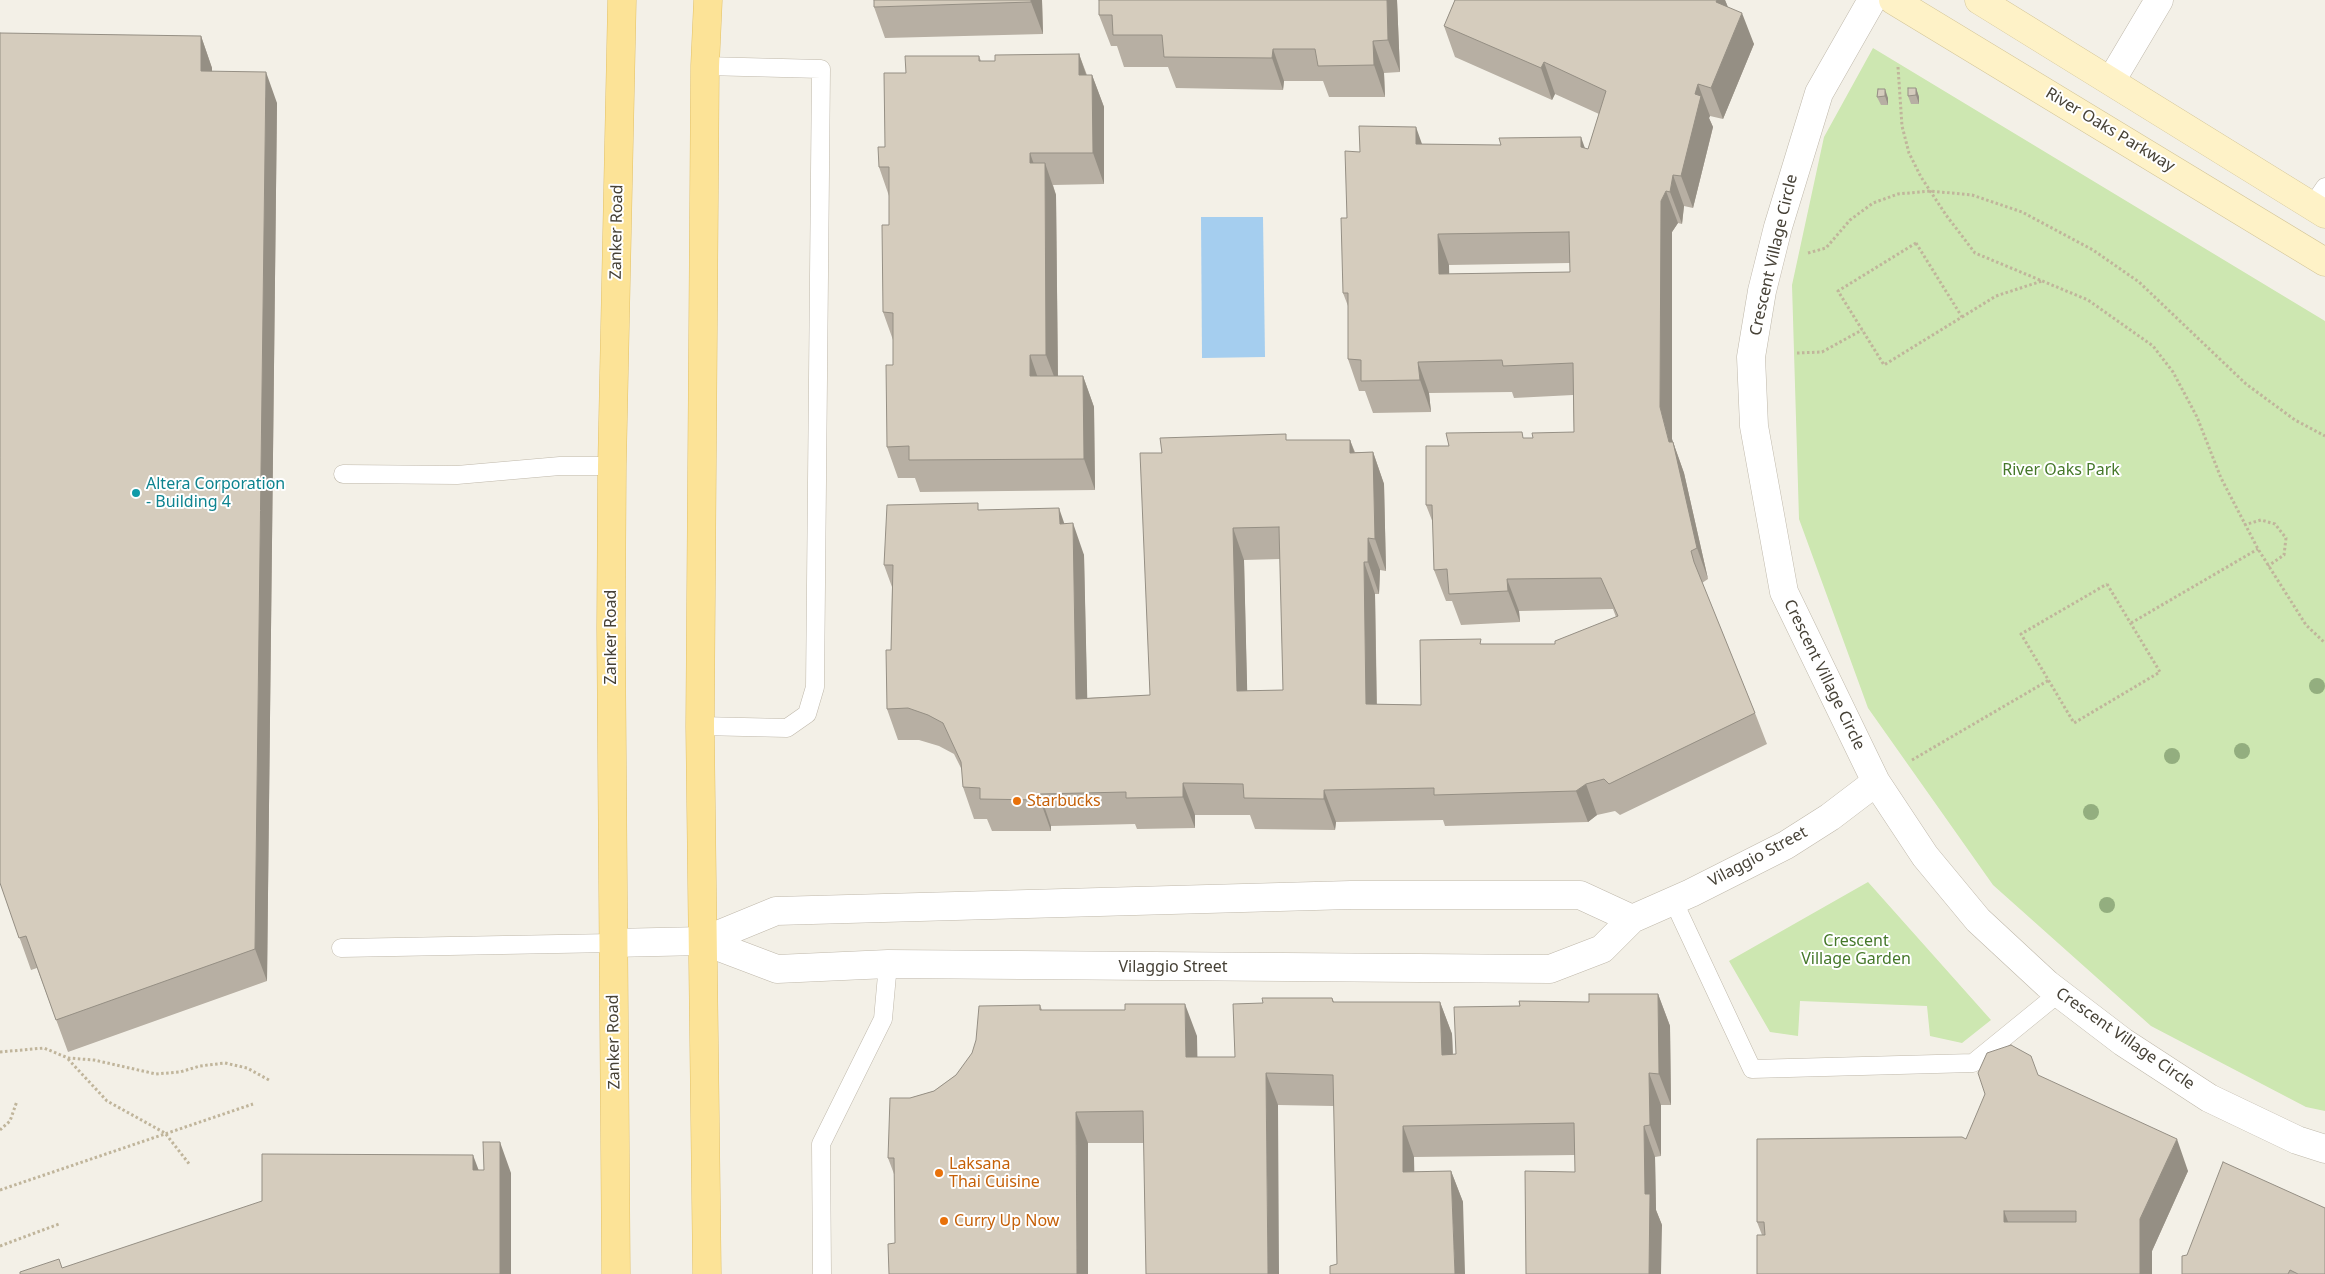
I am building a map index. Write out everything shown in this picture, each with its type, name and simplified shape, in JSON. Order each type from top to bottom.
[{"type":"main road","name":"Zanker Road","points":[[616,1274],[612,943],[612,466],[622,0]]},
{"type":"main road","points":[[707,1274],[700,726],[708,0]]},
{"type":"street","name":"Crescent Village Circle","points":[[1872,0],[1818,93],[1762,291],[1751,357],[1754,426],[1784,592],[1876,782],[1925,856],[1978,920],[2060,993],[2123,1042],[2209,1098],[2296,1140],[2325,1149]]},
{"type":"street","name":"River Oaks Parkway","points":[[1893,0],[2090,117],[2325,262]]},
{"type":"street","points":[[1979,0],[2111,81],[2321,203],[2292,242]]},
{"type":"street","points":[[2090,117],[2159,0]]},
{"type":"street","name":"Vilaggio Street","points":[[703,941],[778,969],[888,964],[1550,970],[1602,949],[1632,919],[1786,845],[1834,814],[1876,782]]},
{"type":"street","name":"Vilaggio Street","points":[[612,943],[703,941],[776,911],[1351,895],[1580,895],[1632,919]]},
{"type":"lane","points":[[700,726],[787,728],[807,714],[815,687],[822,70],[706,66]]},
{"type":"lane","points":[[343,474],[457,475],[560,466],[612,466]]},
{"type":"lane","points":[[1673,900],[1752,1069],[1973,1063],[2060,993]]},
{"type":"lane","points":[[341,948],[612,943]]},
{"type":"lane","points":[[822,1274],[821,1144],[884,1019],[888,964]]},
{"type":"path","points":[[1898,67],[1902,126],[1909,154],[1946,215],[1976,253],[2088,300],[2153,346],[2173,372],[2197,417],[2221,478],[2244,525],[2268,567],[2306,625],[2325,643]]},
{"type":"path","points":[[1806,253],[1826,248],[1850,220],[1873,203],[1898,194],[1930,191],[1972,195],[2022,212],[2093,250],[2140,282],[2246,384],[2295,420],[2325,436]]},
{"type":"path","points":[[1962,317],[1916,243],[1838,292],[1884,365],[1962,317],[1996,296],[2042,281]]},
{"type":"path","points":[[1797,353],[1822,352],[1862,330]]},
{"type":"path","points":[[2244,525],[2261,520],[2275,524],[2286,538],[2284,555],[2268,567]]},
{"type":"path","points":[[2131,624],[2258,549]]},
{"type":"path","points":[[2107,584],[2160,672],[2074,723],[2049,680],[2021,634],[2107,584]]},
{"type":"path","points":[[1912,760],[2049,680]]},
{"type":"path","points":[[0,1052],[44,1048],[68,1058],[94,1060],[156,1074],[180,1072],[200,1066],[225,1063],[247,1068],[269,1080]]},
{"type":"path","points":[[68,1058],[107,1101],[165,1134],[190,1165]]},
{"type":"path","points":[[0,1130],[10,1121],[17,1101]]},
{"type":"path","points":[[0,1190],[253,1104]]},
{"type":"path","points":[[0,1246],[59,1224]]},
{"type":"green space","name":"River Oaks Park","points":[[1873,48],[2325,321],[2325,1111],[2306,1107],[2151,1026],[1993,885],[1868,708],[1799,519],[1792,285],[1824,137]]},
{"type":"green space","name":"Crescent Village Garden","points":[[1868,882],[1991,1020],[1962,1043],[1930,1036],[1927,1006],[1800,1001],[1798,1036],[1770,1032],[1729,961]]},
{"type":"water","points":[[1201,217],[1263,217],[1265,357],[1202,358]]},
{"type":"building","points":[[874,0],[1031,0],[1031,2],[874,7]]},
{"type":"building","points":[[1099,0],[1387,0],[1388,40],[1373,41],[1374,65],[1318,66],[1315,49],[1273,49],[1272,58],[1164,57],[1162,35],[1113,35],[1112,15],[1099,15]]},
{"type":"building","points":[[1455,0],[1717,0],[1716,2],[1742,13],[1711,88],[1698,84],[1695,94],[1701,96],[1681,176],[1673,175],[1670,192],[1666,191],[1661,201],[1660,407],[1669,442],[1673,442],[1697,548],[1691,551],[1694,562],[1755,713],[1609,784],[1604,779],[1586,784],[1576,791],[1434,795],[1434,788],[1324,790],[1324,799],[1244,798],[1243,784],[1183,783],[1183,797],[1126,798],[1126,792],[1040,794],[1040,800],[980,799],[980,788],[963,787],[961,762],[943,723],[908,708],[887,709],[886,650],[891,650],[893,565],[884,565],[887,505],[978,503],[978,510],[1059,508],[1060,524],[1073,523],[1076,699],[1150,695],[1140,453],[1162,453],[1160,438],[1286,434],[1286,440],[1350,440],[1350,453],[1373,452],[1375,539],[1368,538],[1368,562],[1364,562],[1366,704],[1421,705],[1420,640],[1481,639],[1480,644],[1555,644],[1555,641],[1618,616],[1601,578],[1507,579],[1508,591],[1449,594],[1447,569],[1434,570],[1432,505],[1426,505],[1426,446],[1449,446],[1446,433],[1522,432],[1523,438],[1533,438],[1532,433],[1574,432],[1573,363],[1503,366],[1502,360],[1418,362],[1420,380],[1361,381],[1361,360],[1348,359],[1348,293],[1343,293],[1341,218],[1347,218],[1345,151],[1360,152],[1359,126],[1416,127],[1416,144],[1501,145],[1499,138],[1581,137],[1581,147],[1588,149],[1606,91],[1544,62],[1541,68],[1444,26]],"holes":[[[1569,232],[1570,272],[1439,274],[1438,234]],[[1279,527],[1283,690],[1237,691],[1233,528]]]},
{"type":"building","name":"Altera Corporation - Building 4","points":[[0,33],[201,36],[201,71],[266,72],[255,949],[56,1020],[26,936],[19,938],[0,883]]},
{"type":"building","points":[[1079,54],[1079,75],[1092,75],[1093,153],[1030,153],[1030,163],[1045,163],[1046,355],[1030,355],[1030,376],[1083,376],[1084,459],[909,460],[909,446],[887,447],[886,365],[893,365],[893,313],[883,312],[882,225],[889,225],[889,167],[879,167],[878,147],[885,147],[884,73],[906,73],[905,56],[979,56],[979,61],[995,61],[995,55]]},
{"type":"building","points":[[1908,88],[1916,88],[1916,95],[1908,96]]},
{"type":"building","points":[[1878,89],[1885,89],[1885,96],[1877,97]]},
{"type":"building","points":[[1589,994],[1658,994],[1659,1074],[1649,1073],[1650,1125],[1644,1126],[1645,1194],[1650,1194],[1649,1274],[1526,1274],[1525,1171],[1575,1172],[1574,1123],[1403,1126],[1403,1172],[1451,1171],[1455,1274],[1330,1274],[1330,1266],[1337,1264],[1333,1075],[1266,1073],[1268,1274],[1146,1274],[1143,1111],[1076,1112],[1077,1274],[889,1274],[888,1244],[895,1243],[894,1158],[888,1158],[890,1098],[910,1098],[934,1091],[956,1075],[972,1053],[976,1040],[979,1006],[1040,1005],[1040,1010],[1125,1010],[1125,1004],[1185,1004],[1186,1057],[1235,1057],[1233,1004],[1263,1003],[1262,998],[1332,998],[1333,1002],[1440,1002],[1442,1055],[1456,1054],[1454,1007],[1520,1006],[1519,1001],[1589,1002]]},
{"type":"building","points":[[2011,1045],[2031,1056],[2038,1075],[2177,1139],[2140,1219],[2140,1274],[1757,1274],[1757,1235],[1765,1235],[1764,1222],[1757,1222],[1757,1139],[1962,1137],[1966,1139],[1985,1094],[1978,1073],[1987,1053]],"holes":[[[2004,1211],[2076,1211],[2076,1222],[2004,1222]]]},
{"type":"building","points":[[483,1142],[500,1142],[500,1274],[20,1274],[20,1272],[59,1259],[62,1268],[262,1201],[262,1154],[473,1155],[473,1170],[484,1170]]},
{"type":"building","points":[[2223,1162],[2325,1208],[2325,1274],[2298,1274],[2290,1270],[2288,1274],[2182,1274],[2182,1256],[2187,1255]]},
{"type":"place","name":"Altera Corporation - Building 4","points":[[136,493]]},
{"type":"place","name":"Starbucks","points":[[1017,801]]},
{"type":"place","name":"Laksana Thai Cuisine","points":[[939,1173]]},
{"type":"place","name":"Curry Up Now","points":[[944,1221]]}]
